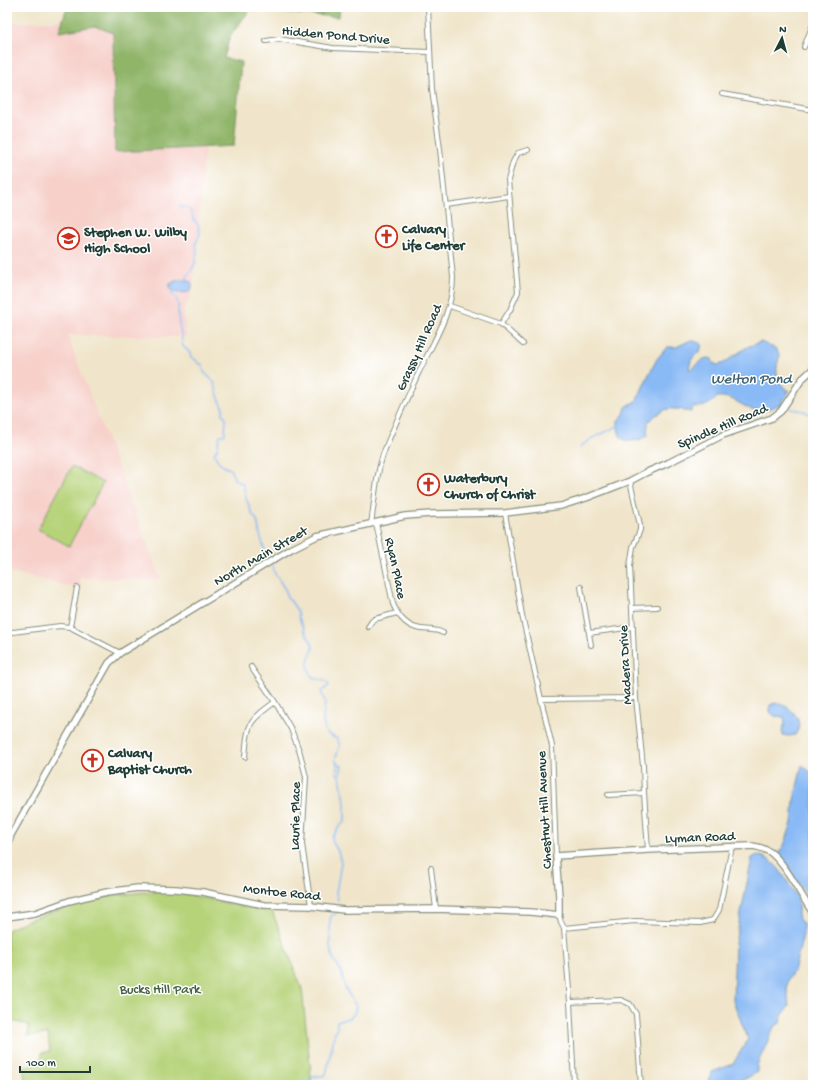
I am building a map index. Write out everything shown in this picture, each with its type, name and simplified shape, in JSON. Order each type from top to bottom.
[{"type":"main road","name":"Spindle Hill Road","points":[[645,473],[723,435],[765,421],[777,415],[802,379],[813,369]]},
{"type":"main road","name":"North Main Street","points":[[7,848],[9,836],[109,663],[120,653],[291,549],[317,536],[405,516],[431,514],[506,513],[561,506],[630,481],[645,473]]},
{"type":"main road","name":"Lyman Road","points":[[556,856],[648,850],[755,846],[774,856],[783,867],[813,913]]},
{"type":"main road","name":"Chestnut Hill Avenue","points":[[556,856],[559,915]]},
{"type":"main road","name":"Montoe Road","points":[[7,917],[35,913],[69,901],[107,892],[138,888],[176,889],[203,892],[264,905],[311,906],[344,910],[436,909],[530,912],[559,915]]},
{"type":"street","name":"Grassy Hill Road","points":[[374,523],[379,470],[385,450],[418,375],[444,322],[450,306],[453,290],[446,205],[432,90],[428,7]]},
{"type":"street","points":[[804,47],[813,24]]},
{"type":"street","name":"Hidden Pond Drive","points":[[266,41],[279,39],[333,48],[429,52]]},
{"type":"street","points":[[722,94],[813,110]]},
{"type":"street","points":[[501,324],[510,310],[518,292],[508,180],[513,162],[518,153],[528,150]]},
{"type":"street","points":[[446,205],[509,196]]},
{"type":"street","points":[[450,306],[501,324],[524,344]]},
{"type":"street","name":"Madera Drive","points":[[630,481],[640,525],[640,530],[633,547],[630,566],[636,698],[643,766],[648,850]]},
{"type":"street","name":"Chestnut Hill Avenue","points":[[506,513],[522,615],[540,699],[552,746],[556,856]]},
{"type":"street","name":"Ryan Place","points":[[374,523],[393,604],[398,613],[404,621],[414,627],[435,630],[443,633]]},
{"type":"street","points":[[581,587],[591,644]]},
{"type":"street","points":[[70,627],[77,588]]},
{"type":"street","points":[[632,608],[657,607]]},
{"type":"street","points":[[368,627],[375,619],[398,613]]},
{"type":"street","points":[[7,631],[13,632],[60,626],[70,627],[120,653]]},
{"type":"street","points":[[589,633],[633,627]]},
{"type":"street","name":"Laurie Place","points":[[251,667],[291,729],[300,753],[306,777],[302,844],[311,906]]},
{"type":"street","points":[[540,699],[636,698]]},
{"type":"street","points":[[246,758],[247,733],[251,724],[257,715],[275,702]]},
{"type":"street","points":[[608,795],[644,793]]},
{"type":"street","points":[[564,928],[636,921],[700,923],[713,920],[719,910],[732,847]]},
{"type":"street","points":[[431,868],[436,909]]},
{"type":"street","name":"Chestnut Hill Avenue","points":[[559,915],[564,928],[570,1002],[574,1085]]},
{"type":"street","points":[[570,1002],[621,1000],[630,1004],[636,1014],[641,1085]]},
{"type":"shaded area","points":[[93,13],[209,94],[193,290],[183,312],[187,337],[67,335],[161,580],[80,578],[81,589],[7,571],[7,23],[52,21]]},
{"type":"green space","points":[[67,7],[340,7],[339,17],[250,10],[230,36],[224,58],[241,62],[234,146],[115,152],[113,33],[95,26],[59,32]]},
{"type":"green space","points":[[72,466],[103,483],[69,546],[38,529]]},
{"type":"green space","name":"Bucks Hill Park","points":[[169,890],[272,911],[302,989],[312,1085],[25,1085],[24,1068],[41,1060],[42,1053],[50,1051],[48,1034],[28,1036],[29,1025],[7,1020],[7,930],[28,920],[104,896]]},
{"type":"water","points":[[177,280],[187,280],[191,282],[191,291],[180,293],[170,289],[170,284]]},
{"type":"water","name":"Welton Pond","points":[[691,340],[702,344],[700,352],[692,359],[689,369],[692,369],[706,358],[712,359],[713,363],[718,365],[724,363],[747,347],[761,342],[776,349],[780,356],[777,366],[777,375],[781,384],[789,391],[786,397],[782,400],[782,405],[759,412],[732,399],[717,397],[706,405],[692,407],[691,412],[681,409],[665,410],[657,414],[648,422],[647,436],[634,441],[623,439],[619,433],[618,421],[624,414],[626,407],[637,400],[657,359],[667,347],[676,347]]},
{"type":"water","points":[[775,703],[786,706],[795,714],[799,724],[795,735],[783,735],[782,729],[785,724],[784,717],[775,716],[770,712],[770,705]]},
{"type":"water","points":[[802,765],[813,774],[813,897],[805,893],[779,853],[785,843],[792,823],[794,800]]},
{"type":"water","points":[[757,855],[768,859],[783,874],[797,896],[799,920],[803,923],[803,935],[794,971],[788,979],[787,989],[789,1006],[782,1016],[780,1023],[774,1027],[757,1065],[757,1072],[745,1079],[733,1083],[721,1085],[707,1083],[712,1072],[733,1064],[748,1039],[733,1001],[735,943],[752,858]]},
{"type":"waterway","points":[[180,207],[186,207],[192,213],[194,220],[198,225],[200,234],[196,243],[197,253],[195,264],[185,281]]},
{"type":"waterway","points":[[172,291],[171,294],[176,297],[178,304],[178,320],[182,337],[182,345],[190,353],[191,358],[195,359],[199,364],[202,364],[204,372],[214,382],[220,402],[223,406],[223,414],[226,418],[225,433],[224,435],[220,435],[217,449],[214,454],[222,465],[230,469],[235,480],[243,484],[252,514],[257,520],[267,557]]},
{"type":"waterway","points":[[791,409],[804,411],[813,416]]},
{"type":"waterway","points":[[580,447],[591,439],[620,425]]},
{"type":"waterway","points":[[273,565],[274,572],[286,591],[287,598],[298,612],[305,632],[312,643],[313,649],[308,661],[308,667],[312,677],[325,681],[329,685],[321,692],[325,701],[323,719],[325,731],[337,739],[340,746],[335,759],[336,762],[342,766],[340,774],[345,804],[345,822],[332,837],[341,863],[336,893],[338,900]]},
{"type":"waterway","points":[[337,762],[337,774],[340,776]]},
{"type":"waterway","points":[[309,1078],[326,1075],[335,1032],[337,1029],[337,1021],[350,1018],[354,1014],[356,1006],[345,988],[341,971],[333,958],[330,947],[330,919],[332,915],[336,914],[336,912]]},
{"type":"waterway","points":[[298,1085],[304,1080]]},
{"type":"place","name":"Calvary Life Center","points":[[386,236]]},
{"type":"place","name":"Stephen W. Wilby High School","points":[[68,239]]},
{"type":"place","name":"Waterbury Church of Christ","points":[[428,485]]},
{"type":"place","name":"Calvary Baptist Church","points":[[93,760]]}]
